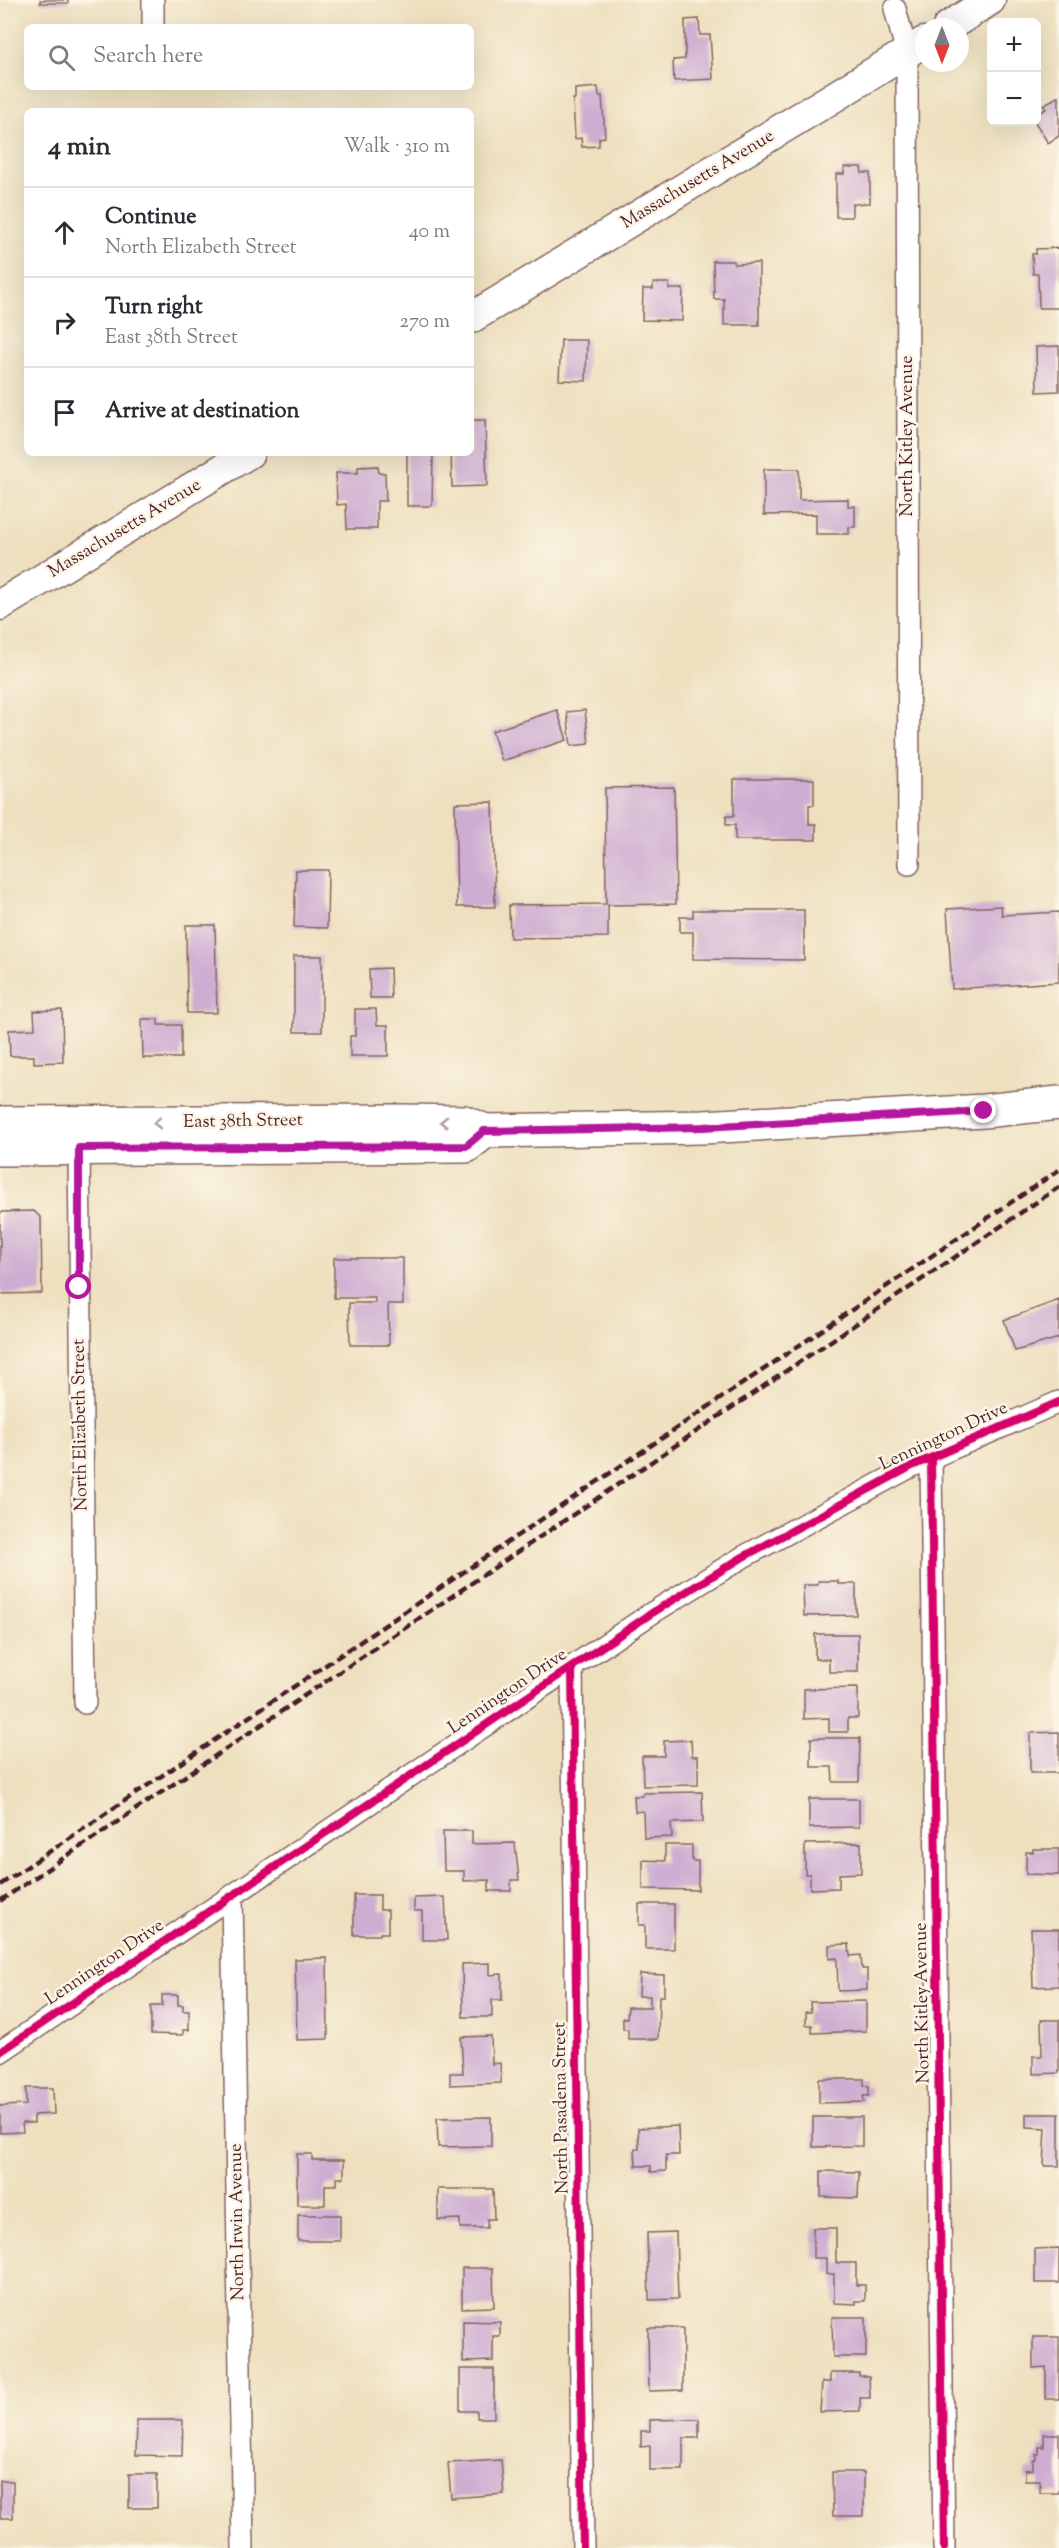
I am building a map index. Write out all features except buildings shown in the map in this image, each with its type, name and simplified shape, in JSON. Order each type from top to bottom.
[{"type":"main road","points":[[962,18],[990,0]]},
{"type":"main road","name":"Massachusetts Avenue","points":[[474,316],[915,49]]},
{"type":"main road","name":"Massachusetts Avenue","points":[[0,605],[244,456]]},
{"type":"main road","name":"East 38th Street","points":[[0,1123],[464,1122],[484,1131],[714,1126],[984,1111],[1059,1103]]},
{"type":"main road","name":"East 38th Street","points":[[0,1149],[466,1146],[484,1131]]},
{"type":"street","points":[[153,0],[153,24]]},
{"type":"street","name":"North Kitley Avenue","points":[[895,9],[915,46]]},
{"type":"street","name":"North Kitley Avenue","points":[[909,864],[916,72]]},
{"type":"street","name":"North Elizabeth Street","points":[[79,1148],[85,1703]]},
{"type":"street","name":"Lennington Drive","points":[[0,2052],[652,1613],[743,1557],[931,1458],[1059,1402]]},
{"type":"street","name":"North Kitley Avenue","points":[[931,1458],[944,2548]]},
{"type":"street","name":"North Pasadena Street","points":[[572,1667],[583,2548]]},
{"type":"street","name":"North Irwin Avenue","points":[[232,1896],[243,2548]]},
{"type":"railway","points":[[0,1885],[1059,1170]]},
{"type":"railway","points":[[0,1901],[1059,1187]]},
{"type":"cycle path","points":[[0,2052],[652,1613],[743,1557],[912,1466],[1059,1402]]},
{"type":"cycle path","points":[[931,1458],[944,2548]]},
{"type":"cycle path","points":[[572,1667],[583,2548]]},
{"type":"route","points":[[79,1287],[79,1148],[466,1146],[484,1131],[703,1127],[984,1111]]}]
